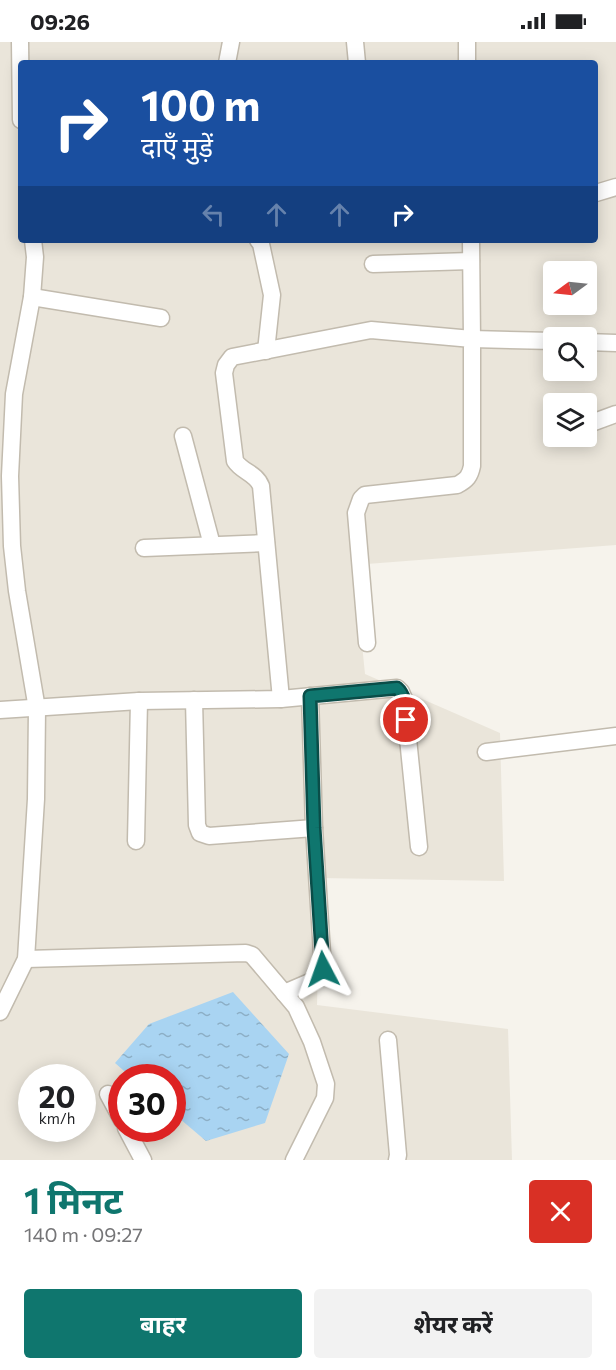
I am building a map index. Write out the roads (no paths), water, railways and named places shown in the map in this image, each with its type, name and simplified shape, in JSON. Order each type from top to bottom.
[{"type":"street","points":[[20,42],[20,60]]},
{"type":"street","points":[[228,60],[231,42]]},
{"type":"street","points":[[355,42],[357,60]]},
{"type":"street","points":[[466,42],[467,60]]},
{"type":"street","points":[[598,192],[616,187]]},
{"type":"street","points":[[0,1012],[26,959],[36,799],[37,709],[17,591],[6,546],[10,476],[6,423],[14,394],[32,297],[35,257],[33,243]]},
{"type":"street","points":[[260,243],[272,295],[266,351]]},
{"type":"street","points":[[367,643],[356,513],[358,504],[365,495],[457,485],[470,475],[472,466],[471,243]]},
{"type":"street","points":[[373,264],[471,261]]},
{"type":"street","points":[[32,297],[161,318]]},
{"type":"street","points":[[280,699],[261,486],[257,477],[238,466],[235,461],[224,374],[226,364],[232,357],[371,330],[472,339],[543,341]]},
{"type":"street","points":[[597,342],[616,343]]},
{"type":"street","points":[[597,421],[616,414]]},
{"type":"street","points":[[183,436],[212,545]]},
{"type":"street","points":[[144,548],[266,543]]},
{"type":"street","points":[[0,710],[139,701],[280,699],[397,688],[404,699],[419,847]]},
{"type":"street","points":[[284,993],[319,978],[323,969],[314,828],[310,696]]},
{"type":"street","points":[[194,700],[197,825],[200,833],[209,836],[314,828]]},
{"type":"street","points":[[136,841],[139,701]]},
{"type":"street","points":[[486,752],[616,736]]},
{"type":"street","points":[[26,959],[246,953],[252,955],[296,1007],[312,1042],[326,1084],[325,1098],[294,1160]]},
{"type":"street","points":[[388,1040],[397,1160]]},
{"type":"street","points":[[133,1142],[143,1160]]},
{"type":"water","points":[[233,992],[289,1054],[265,1123],[206,1141],[186,1124],[186,1064],[115,1063],[149,1024]]}]
